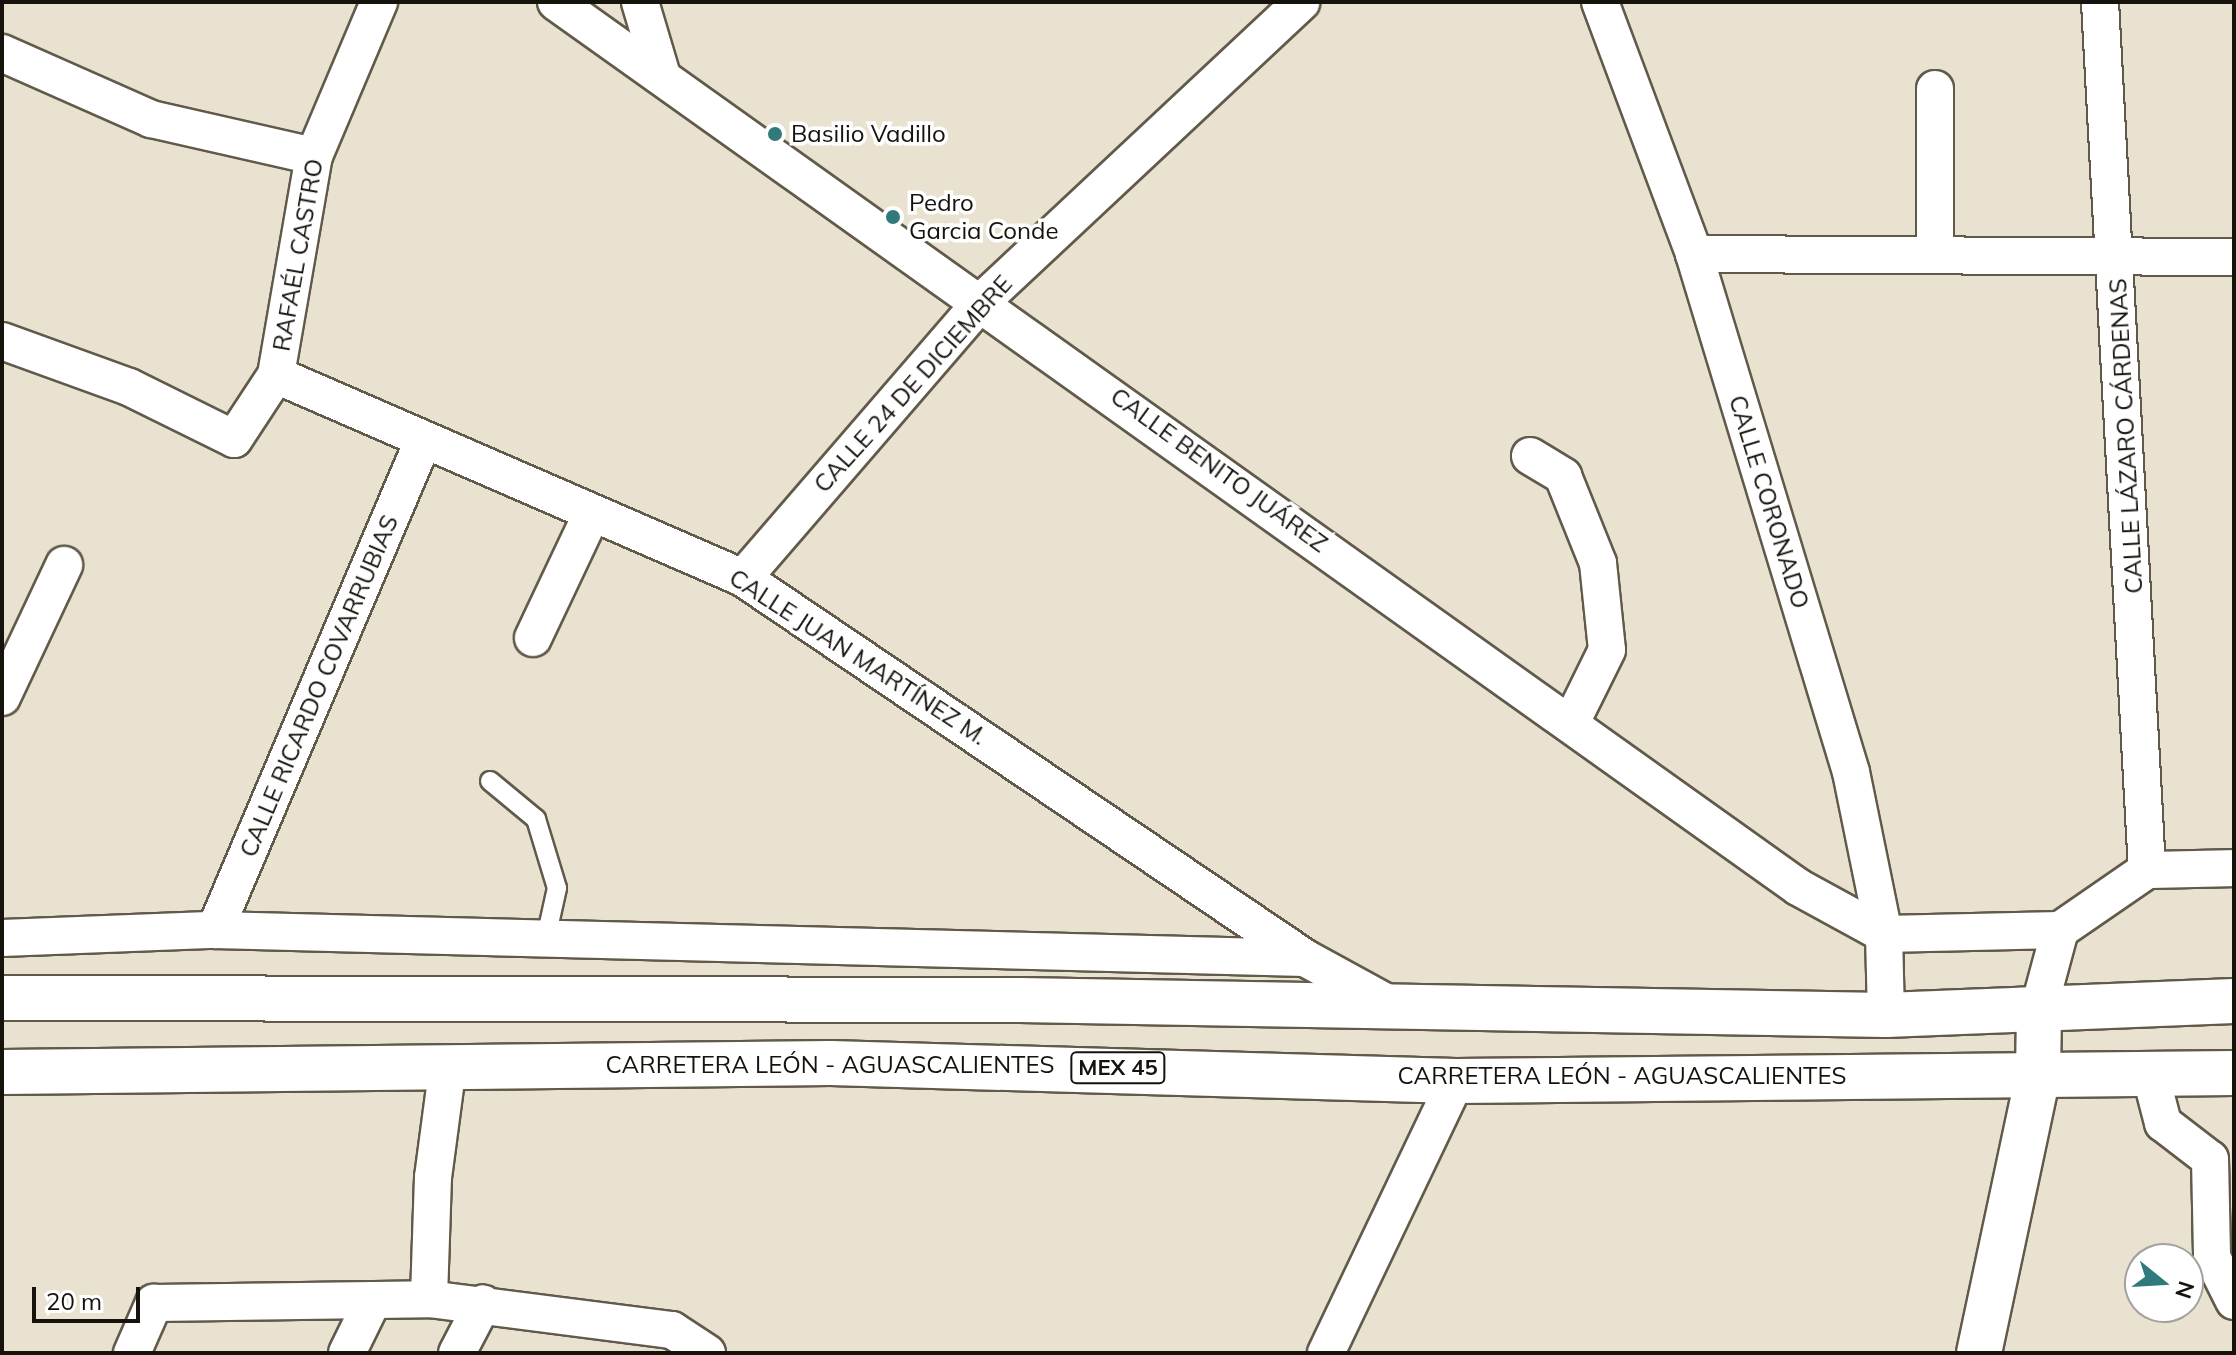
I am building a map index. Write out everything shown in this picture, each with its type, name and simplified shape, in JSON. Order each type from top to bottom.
[{"type":"main road","points":[[2,998],[1020,1000],[1400,1010],[1886,1015],[2234,1001]]},
{"type":"main road","points":[[1979,1353],[2038,1075],[2039,1008]]},
{"type":"main road","name":"CARRETERA LEÓN - AGUASCALIENTES","points":[[2,1072],[846,1063],[1456,1081],[2234,1073]]},
{"type":"street","name":"RAFAÉL CASTRO","points":[[276,375],[314,156],[379,2]]},
{"type":"street","name":"CALLE BENITO JUÁREZ","points":[[556,2],[983,300],[1798,887],[1884,934]]},
{"type":"street","points":[[640,2],[662,76]]},
{"type":"street","name":"CALLE 24 DE DICIEMBRE","points":[[743,578],[983,300],[1301,2]]},
{"type":"street","name":"CALLE CORONADO","points":[[1600,2],[1694,254],[1851,772],[1884,934],[1886,1015]]},
{"type":"street","name":"CALLE LÁZARO CÁRDENAS","points":[[2100,2],[2117,256],[2147,870]]},
{"type":"street","points":[[2,53],[151,119],[314,156]]},
{"type":"street","points":[[1935,89],[1935,255]]},
{"type":"street","points":[[1694,254],[2234,257]]},
{"type":"street","points":[[2,341],[129,387],[234,439],[276,375]]},
{"type":"street","name":"CALLE JUAN MARTÍNEZ M.","points":[[276,375],[743,578],[1305,958],[1400,1010]]},
{"type":"street","name":"CALLE RICARDO COVARRUBIAS","points":[[215,930],[423,441]]},
{"type":"street","points":[[1530,456],[1563,476],[1598,563],[1607,650],[1571,723]]},
{"type":"street","points":[[533,638],[592,513]]},
{"type":"street","points":[[7,690],[64,565]]},
{"type":"street","points":[[1884,934],[2060,930],[2147,870],[2234,868]]},
{"type":"street","points":[[2,938],[215,930],[545,942],[1305,958]]},
{"type":"street","points":[[2039,1008],[2060,930]]},
{"type":"street","points":[[429,1299],[433,1177],[448,1065]]},
{"type":"street","points":[[2150,1073],[2163,1123],[2210,1159],[2212,1257],[2234,1301]]},
{"type":"street","points":[[1326,1353],[1456,1081]]},
{"type":"street","points":[[132,1353],[154,1303],[429,1299],[483,1303],[666,1341],[707,1353]]},
{"type":"street","points":[[347,1353],[373,1300]]},
{"type":"street","points":[[457,1353],[483,1303]]},
{"type":"lane","points":[[490,781],[536,819],[557,888],[545,942]]},
{"type":"place","name":"Basilio Vadillo","points":[[775,134]]},
{"type":"place","name":"Pedro Garcia Conde","points":[[893,217]]}]
